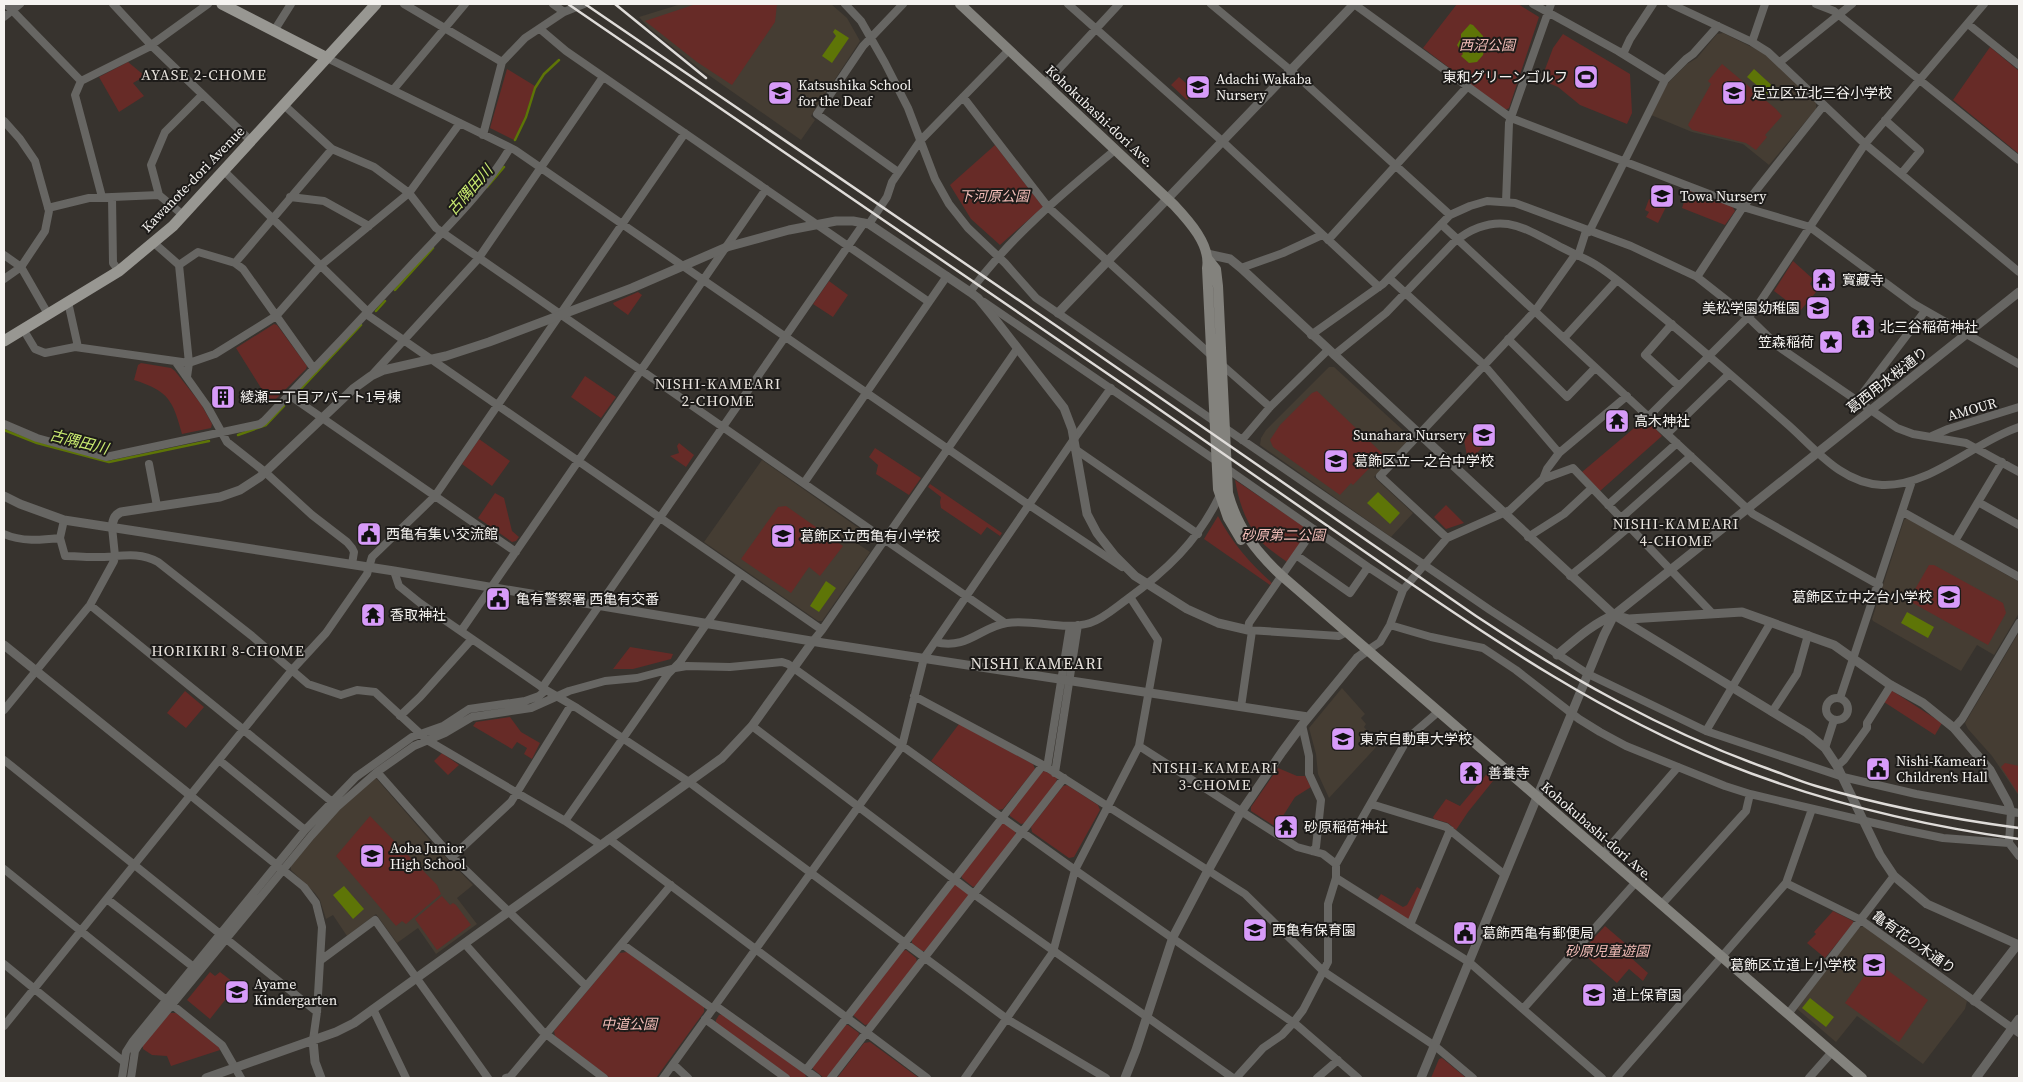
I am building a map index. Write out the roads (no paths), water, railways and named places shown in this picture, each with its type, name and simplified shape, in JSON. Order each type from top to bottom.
[{"type":"main road","points":[[222,4],[327,58]]},
{"type":"main road","name":"Kawanote-dori Avenue","points":[[4,341],[118,271],[154,243],[224,171],[376,4]]},
{"type":"main road","name":"Kohokubashi-dori Ave.","points":[[960,4],[1167,198],[1188,221],[1216,269],[1228,493],[1237,522],[1244,534],[1270,565]]},
{"type":"main road","name":"Kohokubashi-dori Ave.","points":[[1208,256],[1215,460],[1220,497],[1228,518],[1244,544],[1862,1078]]},
{"type":"street","points":[[6,4],[81,81]]},
{"type":"street","points":[[4,17],[20,4]]},
{"type":"street","points":[[113,4],[151,45],[251,141]]},
{"type":"street","points":[[102,197],[75,95],[81,81],[151,45],[208,4]]},
{"type":"street","points":[[274,31],[291,4]]},
{"type":"street","points":[[404,4],[502,62]]},
{"type":"street","points":[[393,90],[465,4]]},
{"type":"street","points":[[553,4],[564,12]]},
{"type":"street","points":[[483,135],[502,62],[525,38],[564,12],[584,4]]},
{"type":"street","points":[[846,4],[861,21],[899,89],[935,179],[949,204],[968,228],[1036,298],[1214,421]]},
{"type":"street","points":[[898,172],[817,114],[871,38],[903,4]]},
{"type":"street","points":[[1068,4],[1222,142],[1378,288]]},
{"type":"street","points":[[1045,84],[1119,4]]},
{"type":"street","points":[[1211,4],[1290,70],[1398,165],[1450,215]]},
{"type":"street","points":[[1058,313],[1354,4],[1511,118],[1743,207],[1810,226],[1925,311],[2019,364]]},
{"type":"street","points":[[1533,4],[1665,80]]},
{"type":"street","points":[[1506,202],[1511,118],[1551,4]]},
{"type":"street","points":[[1622,54],[1653,4]]},
{"type":"street","points":[[1671,4],[1752,42],[1768,52],[1865,144],[2019,272]]},
{"type":"street","points":[[1752,42],[1765,4]]},
{"type":"street","points":[[1816,4],[1834,10],[2019,160]]},
{"type":"street","points":[[1780,62],[1852,4]]},
{"type":"street","points":[[1649,416],[1748,318],[1865,144],[1984,4]]},
{"type":"street","points":[[1968,24],[2019,65]]},
{"type":"street","points":[[1447,538],[1380,476],[1535,311],[1576,255],[1665,80],[1686,59],[1694,54],[1718,26]]},
{"type":"street","points":[[540,29],[566,51],[929,302]]},
{"type":"street","points":[[131,1078],[135,1051],[138,1046],[173,1005],[196,970],[276,865],[331,801],[356,776],[412,737],[443,726],[469,709],[525,701],[539,696],[598,605],[847,246],[886,197],[898,172],[920,141],[1009,50]]},
{"type":"street","points":[[327,58],[510,148],[540,167],[1028,505],[1148,584],[1203,617],[1250,631],[1340,636],[1347,632]]},
{"type":"street","points":[[4,710],[90,606],[116,556],[112,527],[113,520],[117,514],[231,494],[250,484],[265,472],[353,389],[371,376],[478,259],[604,77]]},
{"type":"street","points":[[1241,268],[1325,238],[1398,165],[1467,87]]},
{"type":"street","points":[[183,215],[159,195],[150,165],[165,132],[202,95]]},
{"type":"street","points":[[963,97],[1048,207],[1212,356]]},
{"type":"street","points":[[284,105],[332,149],[374,167],[409,193],[436,228],[478,259],[1005,623]]},
{"type":"street","points":[[1696,277],[1743,207],[1824,105]]},
{"type":"street","points":[[1885,120],[1920,150],[1901,174]]},
{"type":"street","points":[[4,121],[20,139],[35,162],[48,208],[45,231],[21,268],[4,279]]},
{"type":"street","points":[[23,329],[35,349],[45,353],[78,347],[189,363],[214,354],[276,316],[320,266],[409,193],[460,123]]},
{"type":"street","points":[[4,1026],[292,670],[326,632],[370,567],[372,557],[435,496],[685,133]]},
{"type":"street","points":[[4,424],[37,438],[106,457],[260,424],[289,396],[470,202],[499,167],[510,148]]},
{"type":"street","points":[[235,263],[272,217],[332,149]]},
{"type":"street","points":[[970,292],[988,267],[1048,207],[1115,150]]},
{"type":"street","points":[[224,171],[367,313],[402,340],[822,630]]},
{"type":"street","points":[[460,631],[766,189]]},
{"type":"street","points":[[48,208],[102,197],[159,195]]},
{"type":"street","points":[[112,197],[113,263],[118,271]]},
{"type":"street","points":[[290,197],[324,201],[369,226]]},
{"type":"street","points":[[1312,335],[1378,288],[1450,215],[1478,203],[1487,201],[1506,202],[1536,210],[1588,232],[1631,246],[1696,277],[1748,318],[1779,347],[1898,428],[1913,434],[1966,443],[2019,472]]},
{"type":"street","points":[[371,376],[393,367],[446,356],[490,342],[632,288],[727,247],[836,220],[866,223],[947,276],[1215,460]]},
{"type":"street","points":[[1441,224],[1753,514],[1879,585]]},
{"type":"street","points":[[1242,440],[1270,406],[1331,353],[1386,313],[1458,239],[1468,231],[1483,226],[1510,225],[1533,233],[1591,262],[1616,280],[1672,324],[1833,466],[1853,478],[1881,484],[1912,481],[2007,431],[2019,427]]},
{"type":"street","points":[[154,243],[179,265],[189,363],[187,377]]},
{"type":"street","points":[[179,265],[198,252],[235,263],[243,269],[314,369]]},
{"type":"street","points":[[4,255],[21,268],[48,314]]},
{"type":"street","points":[[1208,256],[1230,259],[1241,268],[1614,616],[1772,712],[1825,748],[1837,766],[1880,856],[1894,876],[1927,904],[2019,944],[1974,1000]]},
{"type":"street","points":[[804,483],[947,276]]},
{"type":"street","points":[[1389,278],[1484,365],[1559,454]]},
{"type":"street","points":[[1564,338],[1616,280]]},
{"type":"street","name":"葛西用水桜通り","points":[[1614,616],[2019,292]]},
{"type":"street","points":[[978,298],[1064,408],[1070,421],[1084,501],[1091,524],[1105,544],[1129,571]]},
{"type":"street","points":[[68,302],[78,347]]},
{"type":"street","points":[[1857,401],[1925,311]]},
{"type":"street","points":[[1672,324],[1645,355],[1679,386]]},
{"type":"street","points":[[1508,339],[1567,397],[1596,368]]},
{"type":"street","points":[[206,1078],[313,1040],[354,1023],[728,753],[752,726],[822,630],[1017,349]]},
{"type":"street","points":[[176,361],[207,406],[232,448],[265,472],[352,548],[352,564]]},
{"type":"street","points":[[1222,365],[1270,406]]},
{"type":"street","points":[[1667,434],[1730,374]]},
{"type":"street","points":[[663,1078],[902,746],[924,658],[1028,505],[1111,388]]},
{"type":"street","points":[[289,396],[516,552]]},
{"type":"street","points":[[1125,1078],[1173,937],[1242,811],[1305,721],[1357,658],[1380,642],[1390,625],[1403,590],[1423,564],[1447,538],[1510,510],[1543,478],[1547,469],[1559,454],[1627,396]]},
{"type":"street","name":"AMOUR","points":[[1932,436],[1948,429],[2019,407]]},
{"type":"street","points":[[1225,428],[1557,655],[1588,674],[1706,731],[1842,777],[1916,794],[2015,812]]},
{"type":"street","points":[[1608,506],[1677,443]]},
{"type":"street","points":[[1075,449],[1198,534]]},
{"type":"street","points":[[1621,518],[1690,456]]},
{"type":"street","points":[[1955,542],[2002,462]]},
{"type":"street","points":[[149,464],[157,506]]},
{"type":"street","points":[[1226,468],[1403,590]]},
{"type":"street","points":[[1543,478],[1573,468],[1712,613]]},
{"type":"street","points":[[1840,698],[1912,481]]},
{"type":"street","points":[[1528,537],[1564,514],[1592,488]]},
{"type":"street","points":[[4,496],[64,520],[352,564],[813,641],[1241,707],[1305,721]]},
{"type":"street","points":[[935,642],[946,644],[965,641],[1005,623],[1074,625],[1091,622],[1148,584],[1182,554],[1198,534],[1220,497]]},
{"type":"street","points":[[1978,502],[2019,525]]},
{"type":"street","points":[[1903,512],[2019,577]]},
{"type":"street","points":[[64,520],[60,538],[65,556],[93,558],[133,554],[148,557],[158,562],[308,684],[341,694],[357,690],[375,692],[427,740],[565,821],[601,845]]},
{"type":"street","points":[[1570,576],[1629,527]]},
{"type":"street","points":[[1241,707],[1250,631],[1249,623],[1314,529]]},
{"type":"street","points":[[4,534],[20,539],[41,540],[60,538]]},
{"type":"street","points":[[1296,555],[1350,593],[1368,567]]},
{"type":"street","points":[[394,571],[399,586],[420,603],[544,689],[689,782],[1007,1019],[1106,1078]]},
{"type":"street","points":[[565,821],[741,574]]},
{"type":"street","points":[[965,1078],[1053,952],[1075,870],[1139,746],[1158,640],[1130,597]]},
{"type":"street","points":[[90,606],[331,801]]},
{"type":"street","points":[[1557,655],[1592,626],[1601,620],[1614,616],[1629,619],[1742,612],[1834,645],[1891,685],[1923,702],[1954,728],[1990,770],[2015,812],[2009,843]]},
{"type":"street","points":[[1421,1078],[1608,625],[1614,616]]},
{"type":"street","points":[[1706,731],[1772,622]]},
{"type":"street","points":[[1954,728],[1962,720],[2019,623]]},
{"type":"street","points":[[1055,773],[1074,625]]},
{"type":"street","points":[[1390,625],[1431,637],[1483,648],[1600,732],[1626,746],[1750,794],[1943,838],[2009,843],[2019,856]]},
{"type":"street","points":[[1772,712],[1797,674],[1808,636]]},
{"type":"street","points":[[400,716],[420,697],[472,639]]},
{"type":"street","points":[[4,645],[309,892],[316,904],[322,922],[321,960],[313,1040],[315,1062],[321,1078]]},
{"type":"street","points":[[223,937],[283,871],[337,807],[377,772],[414,746],[445,733],[472,717],[531,708],[569,691],[605,681],[637,678],[675,668],[687,666],[730,667],[782,662],[1293,1023],[1358,1078]]},
{"type":"street","points":[[806,1070],[1002,817],[1045,766],[1066,680]]},
{"type":"street","points":[[1837,766],[1844,760],[1867,728],[1867,723],[1891,685]]},
{"type":"street","points":[[914,696],[1045,766],[1245,894],[1323,971],[1435,1046],[1473,1078]]},
{"type":"street","points":[[1840,698],[1846,702],[1848,712],[1844,718],[1834,720],[1828,716],[1826,708],[1829,701],[1840,698]]},
{"type":"street","points":[[452,856],[502,811],[517,794],[571,705]]},
{"type":"street","points":[[752,726],[1053,952],[1234,1078],[1263,1048],[1282,1035],[1303,1010],[1328,962],[1328,904],[1336,878],[1336,864],[1408,738],[1438,712]]},
{"type":"street","points":[[1825,748],[1834,720]]},
{"type":"street","points":[[1305,721],[1309,774],[1322,800],[1314,849]]},
{"type":"street","points":[[1139,746],[1298,847],[1314,849],[1336,864]]},
{"type":"street","points":[[4,760],[317,1012]]},
{"type":"street","points":[[219,760],[305,830]]},
{"type":"street","points":[[1603,854],[1678,767]]},
{"type":"street","points":[[377,772],[452,856],[586,986]]},
{"type":"street","points":[[831,1078],[1064,778]]},
{"type":"street","points":[[1662,904],[1746,811],[1750,794]]},
{"type":"street","points":[[1371,804],[1450,830],[1505,876]]},
{"type":"street","points":[[1616,1078],[1786,883],[1812,809]]},
{"type":"street","points":[[1410,925],[1450,830]]},
{"type":"street","points":[[609,839],[927,1078]]},
{"type":"street","points":[[4,869],[222,1045],[241,1078]]},
{"type":"street","points":[[1788,1014],[1894,876]]},
{"type":"street","points":[[1336,878],[1469,962],[1602,1078]]},
{"type":"street","points":[[1523,1009],[1636,882]]},
{"type":"street","name":"亀有花の木通り","points":[[1786,883],[1860,920],[2016,1031]]},
{"type":"street","points":[[506,1078],[510,1076],[546,1034],[671,885]]},
{"type":"street","points":[[107,899],[196,970]]},
{"type":"street","points":[[321,960],[375,920],[488,1078]]},
{"type":"street","points":[[465,944],[546,1034],[604,1078]]},
{"type":"street","points":[[622,944],[815,1078]]},
{"type":"street","points":[[4,964],[124,1062]]},
{"type":"street","points":[[122,1078],[128,1046],[166,999],[196,970]]},
{"type":"street","points":[[373,1009],[403,1077]]},
{"type":"street","points":[[705,1019],[786,1078]]},
{"type":"street","points":[[1976,1078],[2016,1031],[2019,1019]]},
{"type":"street","points":[[1809,1078],[1832,1052]]},
{"type":"street","points":[[1316,1078],[1338,1060]]},
{"type":"street","points":[[672,1064],[688,1078]]},
{"type":"waterway","name":"古隅田川","points":[[515,140],[526,117],[535,88],[544,74],[559,60]]},
{"type":"waterway","name":"古隅田川","points":[[487,187],[504,167]]},
{"type":"waterway","name":"古隅田川","points":[[395,290],[433,248]]},
{"type":"waterway","name":"古隅田川","points":[[376,311],[385,301]]},
{"type":"waterway","name":"古隅田川","points":[[298,392],[361,325]]},
{"type":"waterway","name":"古隅田川","points":[[238,435],[266,425],[284,406]]},
{"type":"waterway","name":"古隅田川","points":[[4,430],[37,443],[109,462],[209,441]]},
{"type":"railway","points":[[568,4],[1433,599],[1513,651],[1595,700],[1680,744],[1760,777],[1796,789],[1906,819],[2019,839]]},
{"type":"railway","points":[[585,4],[1058,327],[1476,616],[1581,681],[1653,720],[1690,737],[1810,784],[1866,800],[1917,811],[2019,828]]},
{"type":"railway","points":[[615,4],[706,78]]},
{"type":"place","name":"東和グリーンゴルフ","points":[[1586,77]]},
{"type":"place","name":"Adachi Wakaba Nursery","points":[[1198,87]]},
{"type":"place","name":"Katsushika School for the Deaf","points":[[780,93]]},
{"type":"place","name":"足立区立北三谷小学校","points":[[1734,93]]},
{"type":"place","name":"Towa Nursery","points":[[1662,196]]},
{"type":"place","name":"寳藏寺","points":[[1824,280]]},
{"type":"place","name":"美松学園幼稚園","points":[[1818,308]]},
{"type":"place","name":"北三谷稲荷神社","points":[[1863,327]]},
{"type":"place","name":"笠森稲荷","points":[[1831,342]]},
{"type":"place","name":"綾瀬二丁目アパート1号棟","points":[[223,397]]},
{"type":"place","name":"高木神社","points":[[1617,421]]},
{"type":"place","name":"Sunahara Nursery","points":[[1484,435]]},
{"type":"place","name":"葛飾区立一之台中学校","points":[[1336,461]]},
{"type":"place","name":"西亀有集い交流館","points":[[369,534]]},
{"type":"place","name":"葛飾区立西亀有小学校","points":[[783,536]]},
{"type":"place","name":"葛飾区立中之台小学校","points":[[1949,597]]},
{"type":"place","name":"亀有警察署 西亀有交番","points":[[498,599]]},
{"type":"place","name":"香取神社","points":[[373,615]]},
{"type":"place","name":"東京自動車大学校","points":[[1343,739]]},
{"type":"place","name":"Nishi-Kameari Children's Hall","points":[[1878,769]]},
{"type":"place","name":"善養寺","points":[[1471,773]]},
{"type":"place","name":"砂原稲荷神社","points":[[1286,827]]},
{"type":"place","name":"Aoba Junior High School","points":[[372,856]]},
{"type":"place","name":"西亀有保育園","points":[[1255,930]]},
{"type":"place","name":"葛飾西亀有郵便局","points":[[1465,933]]},
{"type":"place","name":"葛飾区立道上小学校","points":[[1874,965]]},
{"type":"place","name":"Ayame Kindergarten","points":[[237,992]]},
{"type":"place","name":"道上保育園","points":[[1594,995]]},
{"type":"district","name":"AYASE 2-CHOME","points":[[204,75]]},
{"type":"district","name":"NISHI-KAMEARI 2-CHOME","points":[[718,392]]},
{"type":"district","name":"NISHI-KAMEARI 4-CHOME","points":[[1676,532]]},
{"type":"district","name":"HORIKIRI 8-CHOME","points":[[228,651]]},
{"type":"district","name":"NISHI KAMEARI","points":[[1037,663]]},
{"type":"district","name":"NISHI-KAMEARI 3-CHOME","points":[[1215,776]]},
{"type":"park label","name":"西沼公園","points":[[1487,45]]},
{"type":"park label","name":"下河原公園","points":[[994,196]]},
{"type":"park label","name":"砂原第二公園","points":[[1283,535]]},
{"type":"park label","name":"砂原児童遊園","points":[[1607,951]]},
{"type":"park label","name":"中道公園","points":[[629,1024]]}]
